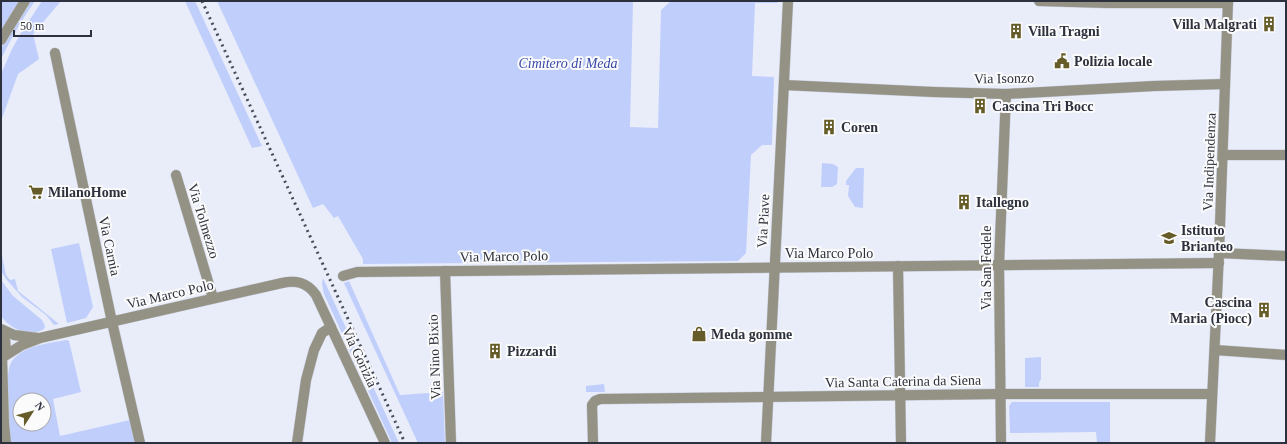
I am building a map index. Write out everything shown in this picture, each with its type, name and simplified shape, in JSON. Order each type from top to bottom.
[{"type":"street","points":[[1,40],[25,1]]},
{"type":"street","name":"Via Piave","points":[[766,443],[788,1]]},
{"type":"street","points":[[1039,1],[1228,2]]},
{"type":"street","name":"Via Indipendenza","points":[[1210,443],[1219,258],[1228,2]]},
{"type":"street","name":"Via Carnia","points":[[55,54],[112,322],[140,443]]},
{"type":"street","name":"Via Isonzo","points":[[784,85],[1006,94],[1056,90],[1225,84]]},
{"type":"street","name":"Via San Fedele","points":[[1001,443],[999,265],[1006,94]]},
{"type":"street","points":[[1223,155],[1286,155]]},
{"type":"street","name":"Via Tolmezzo","points":[[176,175],[213,298]]},
{"type":"street","name":"Via Marco Polo","points":[[343,276],[357,272],[999,265],[1286,256]]},
{"type":"street","points":[[898,266],[901,443]]},
{"type":"street","name":"Via Nino Bixio","points":[[446,271],[451,443]]},
{"type":"street","name":"Via Marco Polo","points":[[2,358],[22,345],[40,338],[287,282],[297,282],[306,285]]},
{"type":"street","name":"Via Gorizia","points":[[306,285],[310,287],[316,295],[385,443]]},
{"type":"street","points":[[297,443],[309,366],[316,343],[322,333],[331,327]]},
{"type":"street","points":[[1,330],[6,344],[2,358],[6,443]]},
{"type":"street","name":"Via Marco Polo","points":[[1,330],[14,335],[40,338]]},
{"type":"street","points":[[1215,350],[1286,355]]},
{"type":"street","name":"Via Santa Caterina da Siena","points":[[593,443],[592,405],[595,401],[600,399],[1000,394],[1212,394]]},
{"type":"green space","points":[[1,1],[20,1],[1,32]]},
{"type":"green space","points":[[30,1],[35,1],[17,29],[1,59],[1,49],[7,37]]},
{"type":"green space","points":[[42,1],[61,1],[33,34],[39,59],[18,74],[1,121],[1,74],[12,49]]},
{"type":"green space","points":[[185,1],[195,1],[262,146],[252,148]]},
{"type":"green space","name":"Cimitero di Meda","points":[[217,1],[633,1],[630,127],[658,128],[661,10],[671,1],[776,1],[778,3],[755,3],[752,76],[774,77],[772,145],[762,145],[751,155],[746,253],[738,261],[363,264],[363,259],[338,216],[334,218],[323,204],[313,208]]},
{"type":"green space","points":[[822,163],[833,164],[838,167],[837,184],[832,187],[821,187]]},
{"type":"green space","points":[[856,168],[864,168],[863,208],[855,207],[848,196],[849,185],[846,185],[846,181]]},
{"type":"green space","points":[[79,243],[93,307],[86,318],[67,323],[51,249]]},
{"type":"green space","points":[[1,251],[6,275],[10,280],[15,279],[18,291],[59,324],[54,325],[46,315],[22,297],[6,279],[1,271]]},
{"type":"green space","points":[[323,278],[399,443],[392,443],[324,294],[322,284]]},
{"type":"green space","points":[[1,280],[13,296],[42,320],[45,326],[44,329],[32,333],[20,331],[5,321],[1,316]]},
{"type":"green space","points":[[349,281],[400,395],[443,392],[445,443],[418,443],[344,283]]},
{"type":"green space","points":[[67,340],[69,341],[81,392],[53,399],[60,436],[130,420],[135,443],[11,443],[8,399],[9,368],[14,359],[20,354],[35,346]]},
{"type":"green space","points":[[1041,357],[1041,379],[1039,387],[1025,387],[1025,358]]},
{"type":"green space","points":[[604,384],[605,392],[586,392],[586,386]]},
{"type":"green space","points":[[1012,402],[1110,402],[1110,443],[1097,443],[1096,432],[1010,433],[1009,406]]},
{"type":"railway","points":[[202,1],[405,443]]},
{"type":"place","name":"Villa Malgrati","points":[[1269,24]]},
{"type":"place","name":"Villa Tragni","points":[[1016,31]]},
{"type":"place","name":"Polizia locale","points":[[1062,61]]},
{"type":"place","name":"Cascina Tri Bocc","points":[[980,106]]},
{"type":"place","name":"Coren","points":[[829,127]]},
{"type":"place","name":"MilanoHome","points":[[36,192]]},
{"type":"place","name":"Itallegno","points":[[964,202]]},
{"type":"place","name":"Istituto Brianteo","points":[[1169,238]]},
{"type":"place","name":"Cascina Maria (Piocc)","points":[[1264,310]]},
{"type":"place","name":"Meda gomme","points":[[699,334]]},
{"type":"place","name":"Pizzardi","points":[[495,351]]}]
